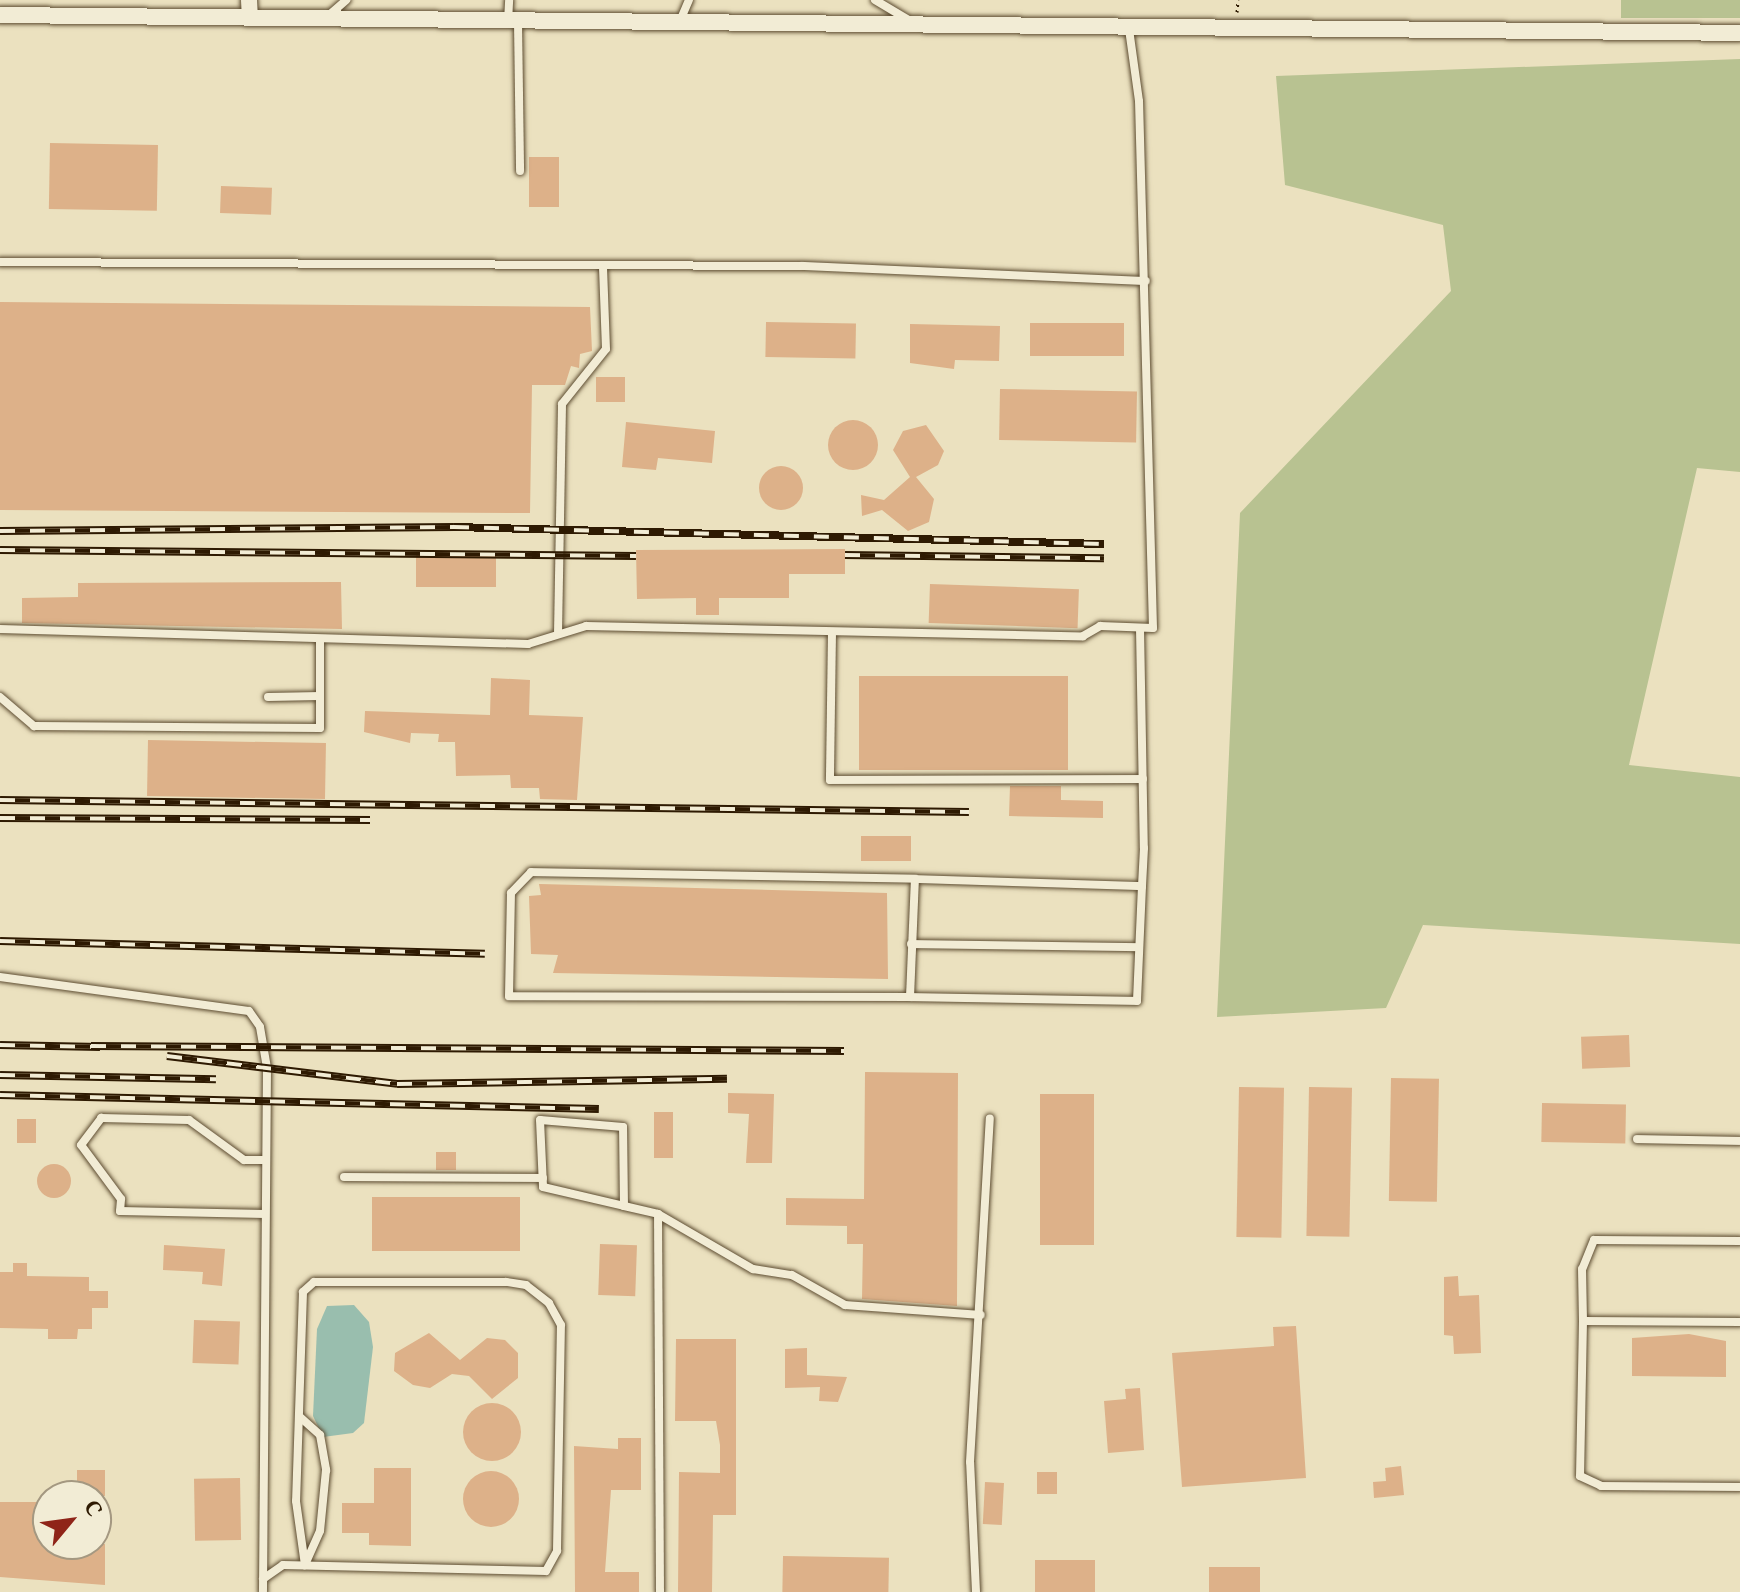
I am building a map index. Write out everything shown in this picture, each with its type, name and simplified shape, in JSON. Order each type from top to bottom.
[{"type":"street","points":[[249,0],[250,18]]},
{"type":"street","points":[[0,15],[1740,33]]},
{"type":"lane","points":[[325,19],[346,0]]},
{"type":"lane","points":[[509,0],[513,22],[520,171]]},
{"type":"lane","points":[[680,21],[689,0]]},
{"type":"lane","points":[[875,0],[919,26]]},
{"type":"lane","points":[[0,629],[528,644],[586,626],[1083,636],[1100,626],[1153,628],[1146,281],[1129,29]]},
{"type":"lane","points":[[0,262],[603,266],[1146,281]]},
{"type":"lane","points":[[558,634],[562,404],[606,349],[603,266]]},
{"type":"lane","points":[[1140,628],[1143,779],[1142,886],[1137,1001],[509,996],[511,893],[531,872],[1142,886]]},
{"type":"lane","points":[[832,632],[830,780],[1143,779]]},
{"type":"lane","points":[[0,697],[34,726],[320,728],[320,640]]},
{"type":"lane","points":[[268,697],[320,696]]},
{"type":"lane","points":[[910,997],[915,879]]},
{"type":"lane","points":[[911,944],[1139,947]]},
{"type":"lane","points":[[0,977],[249,1011],[266,1047],[263,1592]]},
{"type":"lane","points":[[265,1214],[120,1211],[121,1199],[81,1145],[101,1118],[189,1120],[244,1160],[266,1160]]},
{"type":"lane","points":[[976,1592],[970,1462],[981,1315],[990,1119]]},
{"type":"lane","points":[[624,1206],[623,1127],[540,1120],[543,1187],[658,1214],[753,1269],[792,1275],[845,1305],[981,1315]]},
{"type":"lane","points":[[1637,1139],[1740,1141]]},
{"type":"lane","points":[[344,1177],[543,1178]]},
{"type":"lane","points":[[658,1214],[660,1592]]},
{"type":"lane","points":[[1740,1241],[1594,1240],[1582,1269],[1580,1476],[1601,1486],[1740,1487]]},
{"type":"lane","points":[[263,1579],[283,1565],[546,1571],[557,1551],[561,1325],[526,1285],[314,1282],[299,1307],[300,1417],[296,1501],[305,1565]]},
{"type":"lane","points":[[1583,1321],[1740,1322]]},
{"type":"lane","points":[[300,1417],[320,1435],[326,1470],[320,1531],[305,1565]]},
{"type":"shaded area","points":[[1621,0],[1740,0],[1740,18],[1621,18]]},
{"type":"shaded area","points":[[1740,59],[1740,472],[1697,468],[1629,765],[1740,777],[1740,944],[1423,925],[1386,1008],[1217,1017],[1240,513],[1451,291],[1443,225],[1285,185],[1276,76]]},
{"type":"shaded area","points":[[354,1305],[369,1322],[373,1347],[364,1423],[353,1433],[323,1437],[313,1416],[317,1329],[327,1306]]},
{"type":"building","points":[[50,143],[158,145],[157,211],[49,209]]},
{"type":"building","points":[[529,157],[559,157],[559,207],[529,207]]},
{"type":"building","points":[[221,186],[272,188],[271,215],[220,213]]},
{"type":"building","points":[[0,302],[590,307],[592,351],[580,354],[579,368],[571,366],[565,385],[532,385],[530,513],[0,510]]},
{"type":"building","points":[[766,322],[856,324],[855,359],[765,357]]},
{"type":"building","points":[[1030,323],[1124,323],[1124,356],[1030,356]]},
{"type":"building","points":[[910,324],[1000,326],[999,361],[955,360],[954,369],[910,363]]},
{"type":"building","points":[[596,377],[625,377],[625,402],[596,402]]},
{"type":"building","points":[[1000,389],[1137,391],[1136,442],[999,440]]},
{"type":"building","points":[[853,420],[870,428],[878,445],[870,462],[853,470],[836,462],[828,445],[836,428]]},
{"type":"building","points":[[626,422],[715,431],[712,463],[658,458],[656,470],[622,467]]},
{"type":"building","points":[[926,425],[944,451],[938,465],[916,477],[934,499],[929,522],[908,531],[882,510],[862,516],[861,495],[884,500],[910,477],[893,450],[903,431]]},
{"type":"building","points":[[781,466],[796,473],[803,488],[796,503],[781,510],[766,503],[759,488],[766,473]]},
{"type":"building","points":[[845,549],[845,574],[789,574],[789,598],[719,598],[719,615],[696,615],[696,598],[637,599],[636,550]]},
{"type":"building","points":[[416,554],[496,554],[496,587],[416,587]]},
{"type":"building","points":[[341,582],[342,629],[22,623],[22,598],[78,597],[78,583]]},
{"type":"building","points":[[930,584],[1079,589],[1078,628],[929,623]]},
{"type":"building","points":[[859,676],[1068,676],[1068,770],[859,770]]},
{"type":"building","points":[[491,678],[530,680],[529,715],[583,717],[577,800],[540,799],[539,788],[511,788],[510,775],[456,776],[455,742],[438,742],[439,734],[411,733],[410,743],[364,732],[365,711],[490,715]]},
{"type":"building","points":[[148,740],[326,743],[325,799],[147,796]]},
{"type":"building","points":[[1010,786],[1061,786],[1061,800],[1103,801],[1103,818],[1009,816]]},
{"type":"building","points":[[861,836],[911,836],[911,861],[861,861]]},
{"type":"building","points":[[539,884],[887,893],[888,979],[553,973],[558,955],[531,954],[529,896],[541,895]]},
{"type":"building","points":[[1629,1035],[1630,1067],[1582,1069],[1581,1037]]},
{"type":"building","points":[[865,1072],[958,1073],[957,1306],[862,1299],[863,1244],[847,1244],[847,1226],[786,1225],[786,1198],[864,1199]]},
{"type":"building","points":[[1391,1078],[1439,1079],[1437,1202],[1389,1201]]},
{"type":"building","points":[[1239,1087],[1284,1088],[1281,1238],[1236,1237]]},
{"type":"building","points":[[1309,1087],[1352,1088],[1349,1237],[1306,1236]]},
{"type":"building","points":[[728,1093],[774,1094],[772,1163],[746,1163],[749,1114],[728,1113]]},
{"type":"building","points":[[1040,1094],[1094,1094],[1094,1245],[1040,1245]]},
{"type":"building","points":[[1542,1103],[1626,1104],[1625,1143],[1541,1142]]},
{"type":"building","points":[[654,1112],[673,1112],[673,1158],[654,1158]]},
{"type":"building","points":[[17,1119],[36,1119],[36,1143],[17,1143]]},
{"type":"building","points":[[436,1152],[456,1152],[456,1170],[436,1170]]},
{"type":"building","points":[[54,1164],[66,1169],[71,1181],[66,1193],[54,1198],[42,1193],[37,1181],[42,1169]]},
{"type":"building","points":[[372,1197],[520,1197],[520,1251],[372,1251]]},
{"type":"building","points":[[600,1244],[637,1245],[635,1296],[598,1295]]},
{"type":"building","points":[[164,1245],[225,1249],[222,1286],[202,1284],[203,1272],[163,1270]]},
{"type":"building","points":[[13,1263],[27,1263],[27,1276],[89,1277],[89,1291],[108,1291],[108,1308],[92,1308],[92,1329],[78,1329],[77,1339],[48,1339],[48,1329],[0,1328],[0,1272],[13,1272]]},
{"type":"building","points":[[1458,1276],[1459,1296],[1479,1295],[1481,1353],[1454,1354],[1453,1336],[1444,1335],[1444,1277]]},
{"type":"building","points":[[194,1320],[240,1322],[238,1365],[192,1363]]},
{"type":"building","points":[[1296,1326],[1306,1478],[1182,1487],[1172,1353],[1274,1346],[1273,1327]]},
{"type":"building","points":[[429,1333],[460,1360],[487,1338],[505,1340],[518,1353],[518,1378],[492,1399],[469,1376],[452,1374],[430,1388],[413,1385],[394,1371],[395,1353]]},
{"type":"building","points":[[1689,1334],[1726,1341],[1726,1377],[1632,1376],[1632,1338]]},
{"type":"building","points":[[676,1339],[736,1339],[736,1515],[713,1515],[712,1592],[678,1592],[679,1472],[720,1473],[720,1445],[716,1421],[675,1421]]},
{"type":"building","points":[[807,1348],[807,1375],[847,1377],[838,1402],[819,1401],[820,1387],[785,1388],[785,1349]]},
{"type":"building","points":[[1140,1388],[1144,1450],[1108,1453],[1104,1401],[1126,1399],[1125,1389]]},
{"type":"building","points":[[492,1403],[512,1412],[521,1432],[512,1452],[492,1461],[472,1452],[463,1432],[472,1412]]},
{"type":"building","points":[[618,1438],[641,1438],[641,1490],[611,1490],[605,1572],[639,1572],[639,1592],[575,1592],[574,1446],[618,1449]]},
{"type":"building","points":[[1401,1466],[1404,1495],[1374,1498],[1373,1482],[1386,1481],[1385,1468]]},
{"type":"building","points":[[374,1468],[411,1468],[411,1546],[369,1545],[369,1533],[342,1533],[342,1503],[374,1503]]},
{"type":"building","points":[[77,1470],[105,1470],[105,1480],[77,1480]]},
{"type":"building","points":[[491,1471],[511,1479],[519,1499],[511,1519],[491,1527],[471,1519],[463,1499],[471,1479]]},
{"type":"building","points":[[1037,1472],[1057,1472],[1057,1494],[1037,1494]]},
{"type":"building","points":[[240,1478],[241,1540],[195,1541],[194,1479]]},
{"type":"building","points":[[985,1482],[1004,1483],[1002,1525],[983,1524]]},
{"type":"building","points":[[0,1502],[32,1502],[32,1560],[105,1560],[105,1585],[0,1577]]},
{"type":"building","points":[[783,1556],[889,1558],[888,1592],[782,1592]]},
{"type":"building","points":[[1035,1560],[1095,1560],[1095,1592],[1035,1592]]},
{"type":"building","points":[[1209,1567],[1260,1567],[1260,1592],[1209,1592]]},
{"type":"railway","points":[[0,531],[454,527],[1104,544]]},
{"type":"railway","points":[[0,550],[636,556]]},
{"type":"railway","points":[[845,555],[1104,558]]},
{"type":"railway","points":[[0,800],[969,812]]},
{"type":"railway","points":[[0,818],[370,820]]},
{"type":"railway","points":[[0,941],[485,954]]},
{"type":"railway","points":[[0,1045],[100,1047]]},
{"type":"railway","points":[[91,1046],[844,1051]]},
{"type":"railway","points":[[167,1056],[397,1084],[727,1079]]},
{"type":"railway","points":[[0,1075],[216,1079]]},
{"type":"railway","points":[[0,1095],[599,1109]]}]
